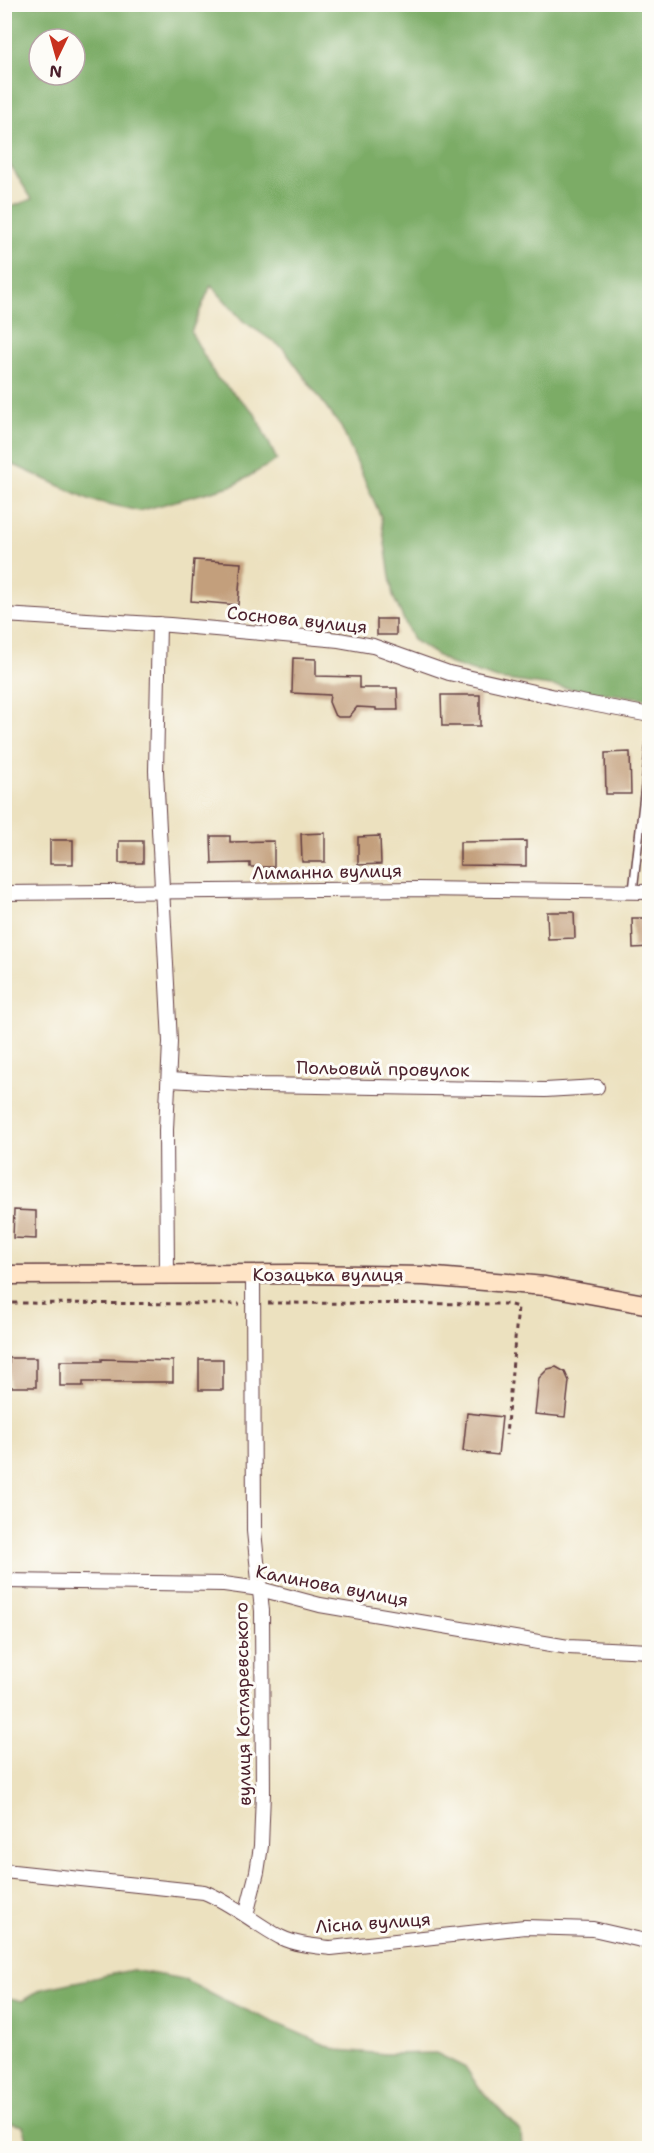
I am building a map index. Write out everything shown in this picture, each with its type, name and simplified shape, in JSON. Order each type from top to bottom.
[{"type":"main road","name":"Козацька вулиця","points":[[4,1275],[424,1276],[545,1286],[650,1305]]},
{"type":"street","name":"Соснова вулиця","points":[[4,615],[159,624],[339,640],[374,646],[449,673],[650,715]]},
{"type":"street","points":[[159,624],[156,771],[170,1042],[166,1140],[167,1275]]},
{"type":"street","name":"Лиманна вулиця","points":[[4,893],[417,889],[650,892]]},
{"type":"street","name":"Польовий провулок","points":[[169,1080],[272,1085],[534,1090],[597,1087]]},
{"type":"street","name":"вулиця Котляревського","points":[[246,1915],[261,1846],[263,1727],[262,1611],[254,1531],[252,1414],[254,1274]]},
{"type":"street","name":"Калинова вулиця","points":[[4,1581],[224,1584],[260,1589],[320,1605],[568,1647],[650,1651]]},
{"type":"street","name":"Лісна вулиця","points":[[4,1870],[204,1892],[224,1900],[281,1937],[304,1945],[331,1948],[525,1927],[593,1929],[650,1942]]},
{"type":"lane","points":[[633,892],[650,742]]},
{"type":"path","points":[[4,1303],[507,1304],[518,1307],[506,1435]]},
{"type":"green space","points":[[5,5],[649,5],[649,699],[498,679],[451,664],[413,640],[393,596],[381,517],[341,427],[283,348],[243,321],[211,285],[191,332],[216,377],[254,412],[277,460],[234,485],[139,511],[91,500],[5,461],[5,209],[32,199],[5,157]]},
{"type":"green space","points":[[132,1970],[183,1979],[221,1999],[337,2050],[387,2054],[436,2053],[466,2068],[479,2088],[521,2132],[522,2148],[30,2148],[23,2126],[10,2123],[5,2119],[5,1997],[22,2001],[42,1989]]},
{"type":"building","points":[[194,560],[241,563],[238,605],[191,601]]},
{"type":"building","points":[[377,619],[396,619],[396,635],[377,635]]},
{"type":"building","points":[[293,658],[316,659],[316,676],[359,677],[359,688],[397,688],[398,710],[357,707],[349,717],[338,717],[334,714],[329,702],[330,695],[292,693]]},
{"type":"building","points":[[441,695],[480,695],[480,726],[442,726]]},
{"type":"building","points":[[630,752],[631,794],[606,794],[605,753]]},
{"type":"building","points":[[325,833],[325,862],[302,862],[301,834]]},
{"type":"building","points":[[211,836],[230,836],[230,842],[274,841],[274,867],[250,867],[250,863],[212,864]]},
{"type":"building","points":[[380,836],[381,864],[358,865],[358,837]]},
{"type":"building","points":[[50,840],[73,840],[73,864],[50,864]]},
{"type":"building","points":[[119,841],[143,841],[143,863],[119,863]]},
{"type":"building","points":[[526,841],[526,866],[460,865],[460,842]]},
{"type":"building","points":[[547,912],[574,912],[575,938],[548,939]]},
{"type":"building","points":[[632,918],[650,918],[650,947],[633,948]]},
{"type":"building","points":[[14,1210],[36,1211],[36,1239],[13,1238]]},
{"type":"building","points":[[9,1358],[36,1358],[36,1387],[9,1387]]},
{"type":"building","points":[[102,1359],[173,1361],[173,1382],[83,1382],[83,1386],[60,1386],[60,1361],[102,1361]]},
{"type":"building","points":[[199,1359],[223,1359],[223,1390],[199,1390]]},
{"type":"building","points":[[556,1367],[565,1372],[569,1381],[565,1417],[535,1414],[539,1378],[548,1369]]},
{"type":"building","points":[[467,1413],[502,1417],[498,1455],[463,1451]]}]
